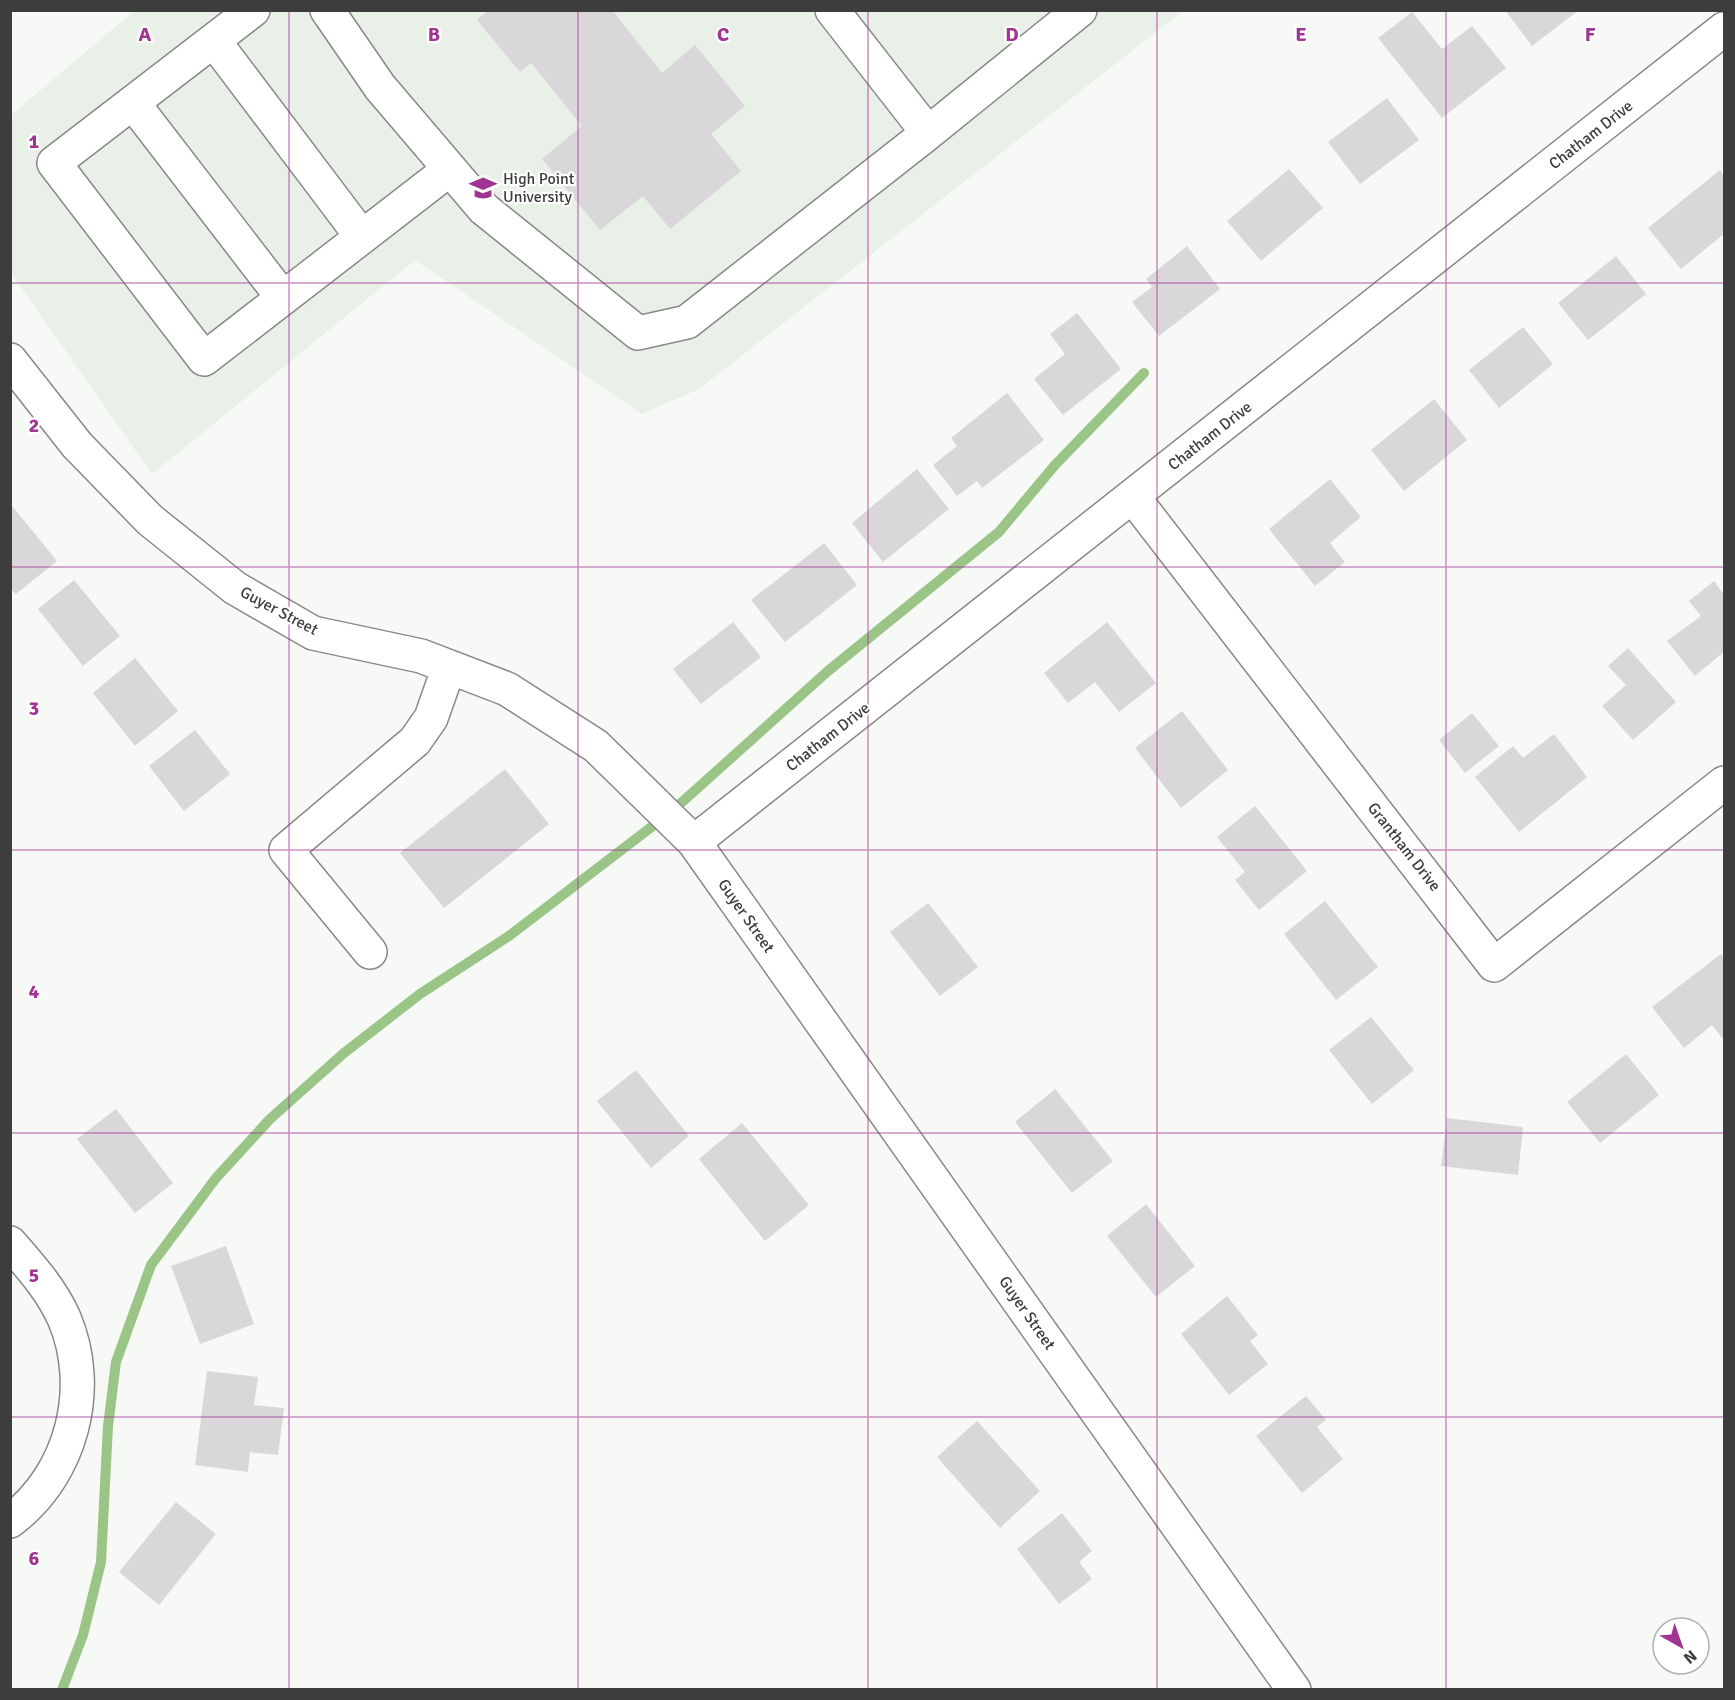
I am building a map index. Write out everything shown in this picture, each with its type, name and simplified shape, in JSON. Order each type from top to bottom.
[{"type":"street","points":[[253,10],[54,163],[204,359],[450,169]]},
{"type":"street","points":[[327,10],[380,87],[484,209],[638,333],[687,322],[928,133],[1080,10]]},
{"type":"street","points":[[832,10],[928,133]]},
{"type":"street","name":"Chatham Drive","points":[[694,842],[1725,29]]},
{"type":"street","points":[[214,41],[362,237]]},
{"type":"street","points":[[133,103],[283,298]]},
{"type":"street","name":"Guyer Street","points":[[10,360],[77,445],[150,520],[235,588],[313,633],[421,656],[507,689],[596,746],[694,842],[1294,1689]]},
{"type":"street","name":"Grantham Drive","points":[[1133,497],[1494,965],[1725,783]]},
{"type":"street","points":[[370,952],[286,850],[415,741],[431,718],[449,667]]},
{"type":"street","points":[[10,1243],[47,1287],[64,1318],[75,1351],[78,1399],[71,1434],[52,1477],[21,1513],[10,1521]]},
{"type":"shaded area","name":"High Point University","points":[[134,11],[1183,11],[699,389],[642,414],[415,260],[152,474],[11,273],[10,116]]},
{"type":"building","points":[[489,10],[612,10],[662,73],[695,45],[745,106],[711,134],[741,171],[670,229],[643,196],[600,230],[542,159],[582,126],[531,63],[520,72],[477,20]]},
{"type":"building","points":[[1505,10],[1579,10],[1532,46]]},
{"type":"building","points":[[1412,12],[1442,49],[1472,26],[1506,68],[1442,118],[1378,38]]},
{"type":"building","points":[[1387,98],[1419,140],[1360,184],[1328,142]]},
{"type":"building","points":[[1289,169],[1323,208],[1261,261],[1227,221]]},
{"type":"building","points":[[1720,170],[1724,176],[1724,234],[1681,269],[1648,228]]},
{"type":"building","points":[[1187,246],[1220,289],[1159,336],[1132,302],[1152,287],[1146,279]]},
{"type":"building","points":[[1616,256],[1646,294],[1588,340],[1558,303]]},
{"type":"building","points":[[1077,313],[1121,369],[1063,415],[1034,379],[1065,354],[1050,334]]},
{"type":"building","points":[[1523,327],[1553,364],[1499,408],[1469,370]]},
{"type":"building","points":[[1007,393],[1044,440],[982,488],[977,481],[957,496],[933,465],[957,446],[951,438]]},
{"type":"building","points":[[1434,399],[1467,440],[1404,491],[1371,450]]},
{"type":"building","points":[[917,469],[949,509],[883,562],[852,523]]},
{"type":"building","points":[[1330,479],[1361,517],[1330,543],[1345,562],[1315,586],[1269,529]]},
{"type":"building","points":[[13,507],[57,561],[16,594],[10,588],[10,509]]},
{"type":"building","points":[[824,543],[857,585],[785,642],[751,600]]},
{"type":"building","points":[[74,580],[120,636],[83,666],[38,609]]},
{"type":"building","points":[[1714,581],[1724,595],[1724,652],[1695,676],[1667,641],[1701,616],[1689,601]]},
{"type":"building","points":[[733,622],[761,657],[701,704],[673,669]]},
{"type":"building","points":[[1107,622],[1156,683],[1119,712],[1095,682],[1068,703],[1044,673]]},
{"type":"building","points":[[1628,648],[1676,702],[1633,740],[1602,706],[1626,685],[1608,666]]},
{"type":"building","points":[[135,658],[178,711],[135,746],[93,693]]},
{"type":"building","points":[[1182,711],[1228,770],[1181,808],[1135,748]]},
{"type":"building","points":[[1472,713],[1499,746],[1465,773],[1439,740]]},
{"type":"building","points":[[195,730],[230,774],[184,811],[149,766]]},
{"type":"building","points":[[1554,734],[1587,777],[1519,832],[1475,777],[1513,746],[1523,758]]},
{"type":"building","points":[[505,769],[549,824],[444,908],[400,853]]},
{"type":"building","points":[[1255,806],[1307,871],[1259,910],[1235,880],[1245,872],[1217,837]]},
{"type":"building","points":[[1325,901],[1378,967],[1336,1000],[1284,934]]},
{"type":"building","points":[[928,903],[978,967],[940,996],[890,932]]},
{"type":"building","points":[[1721,954],[1724,958],[1724,1040],[1712,1025],[1684,1048],[1652,1007]]},
{"type":"building","points":[[1371,1017],[1414,1070],[1372,1104],[1329,1050]]},
{"type":"building","points":[[1626,1054],[1659,1095],[1600,1143],[1567,1102]]},
{"type":"building","points":[[636,1070],[689,1136],[651,1168],[597,1101]]},
{"type":"building","points":[[1055,1089],[1113,1161],[1072,1193],[1015,1122]]},
{"type":"building","points":[[116,1109],[173,1183],[135,1213],[77,1139]]},
{"type":"building","points":[[1447,1118],[1523,1127],[1518,1175],[1441,1166]]},
{"type":"building","points":[[742,1123],[809,1205],[765,1241],[699,1159]]},
{"type":"building","points":[[1146,1204],[1195,1266],[1156,1297],[1107,1236]]},
{"type":"building","points":[[226,1246],[254,1324],[200,1344],[171,1266]]},
{"type":"building","points":[[1227,1296],[1258,1335],[1250,1341],[1268,1364],[1229,1395],[1181,1334]]},
{"type":"building","points":[[207,1371],[258,1377],[254,1405],[284,1408],[278,1455],[250,1452],[248,1472],[195,1465]]},
{"type":"building","points":[[1306,1396],[1326,1420],[1317,1427],[1343,1459],[1302,1493],[1256,1436]]},
{"type":"building","points":[[977,1421],[1040,1491],[1000,1528],[937,1457]]},
{"type":"building","points":[[176,1502],[216,1534],[159,1605],[119,1572]]},
{"type":"building","points":[[1062,1513],[1092,1551],[1079,1562],[1092,1579],[1059,1604],[1017,1549]]},
{"type":"waterway","points":[[62,1690],[83,1635],[101,1562],[108,1426],[116,1362],[151,1265],[216,1178],[270,1119],[344,1053],[420,994],[509,936],[671,812],[828,671],[999,532],[1055,465],[1144,373]]},
{"type":"place","name":"High Point University","points":[[483,188]]}]
